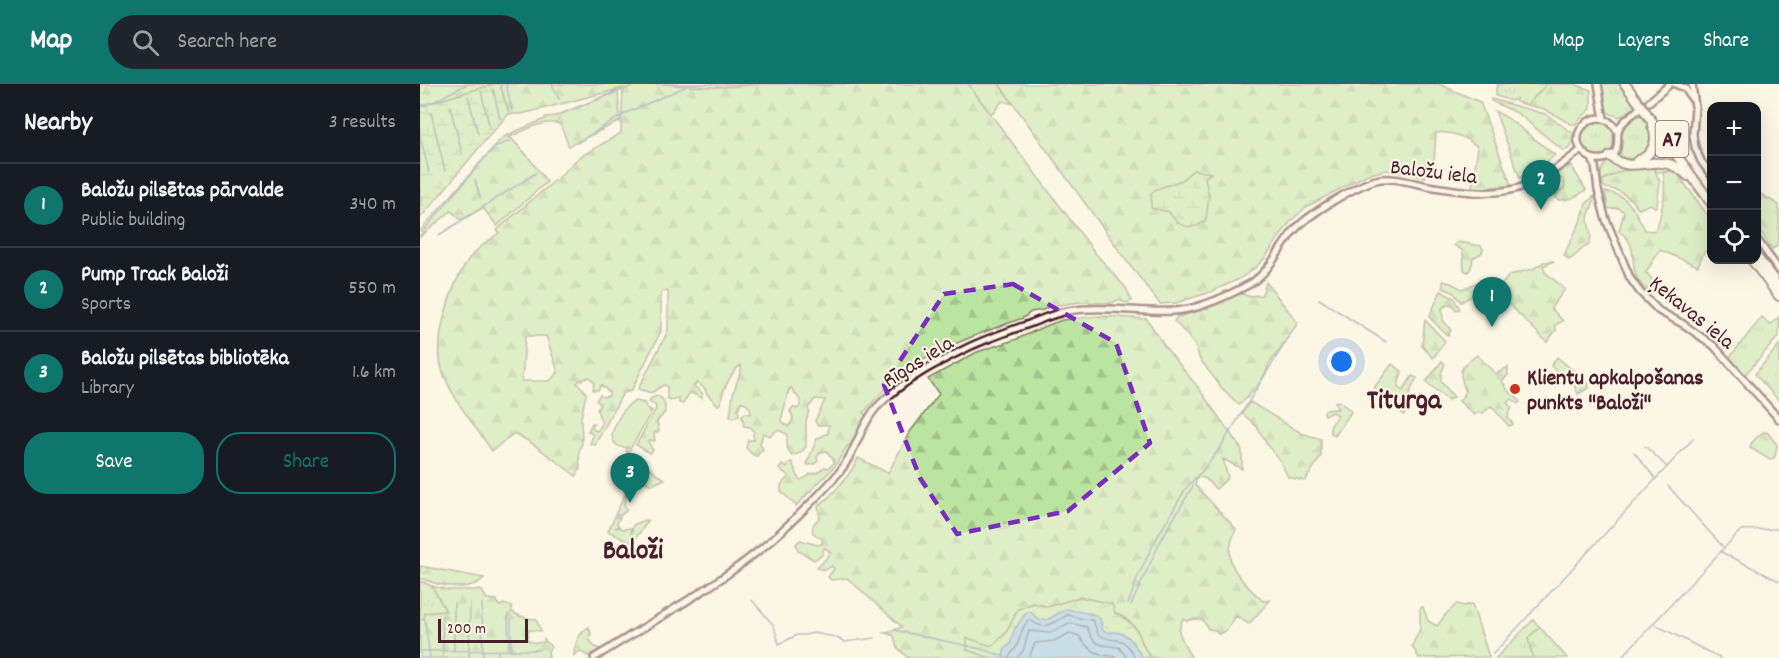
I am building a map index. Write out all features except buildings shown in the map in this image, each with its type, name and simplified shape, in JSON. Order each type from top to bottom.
[{"type":"highway","name":"A7","points":[[1625,84],[1707,197]]},
{"type":"highway","name":"A7","points":[[1632,84],[1707,187]]},
{"type":"highway","points":[[1612,153],[1631,162],[1640,160],[1650,153],[1655,139],[1649,115]]},
{"type":"highway","points":[[1612,153],[1616,161],[1626,165],[1634,166],[1654,162],[1671,165],[1686,173],[1698,184]]},
{"type":"highway","points":[[1761,263],[1779,287]]},
{"type":"highway","points":[[1755,264],[1779,296]]},
{"type":"main road","points":[[1598,84],[1604,119]]},
{"type":"main road","points":[[1649,102],[1674,84],[1685,87],[1692,84],[1695,103],[1693,135],[1695,147],[1707,169]]},
{"type":"main road","points":[[1685,87],[1695,103]]},
{"type":"main road","points":[[1596,119],[1600,102]]},
{"type":"main road","points":[[1618,133],[1612,124],[1604,119],[1588,121],[1581,128],[1578,139],[1581,150],[1592,158],[1600,159],[1612,153],[1618,144],[1621,125],[1639,109]]},
{"type":"main road","points":[[1612,124],[1629,118]]},
{"type":"main road","name":"Baložu iela","points":[[1209,302],[1256,280],[1302,222],[1326,206],[1376,180],[1394,179],[1472,192],[1505,190],[1529,184],[1581,150]]},
{"type":"main road","name":"Ķekavas iela","points":[[1592,158],[1605,218],[1630,278],[1647,301],[1659,311],[1683,324],[1714,346],[1779,419]]},
{"type":"main road","points":[[1596,171],[1600,159]]},
{"type":"main road","points":[[1761,245],[1779,270]]},
{"type":"main road","name":"Rīgas iela","points":[[594,658],[727,575],[769,543],[843,469],[874,411],[918,374],[978,343],[1068,311],[1174,312],[1209,302]]},
{"type":"highlighted area","points":[[1013,284],[1116,343],[1150,443],[1068,511],[957,534],[920,478],[884,385],[944,294]]},
{"type":"green space","points":[[420,84],[495,84],[420,106]]},
{"type":"green space","points":[[500,84],[968,84],[1096,254],[1126,288],[1132,301],[1126,303],[1118,300],[1111,303],[1080,302],[1050,306],[961,341],[917,364],[892,382],[863,413],[867,416],[852,445],[848,445],[835,466],[796,506],[781,491],[781,485],[789,476],[779,469],[782,465],[787,468],[792,462],[801,480],[834,463],[826,451],[821,452],[817,457],[818,461],[814,464],[808,465],[807,463],[817,439],[828,433],[829,425],[817,425],[815,421],[825,400],[815,399],[808,408],[806,447],[800,453],[792,456],[790,454],[787,434],[778,430],[770,436],[763,433],[760,444],[763,449],[757,456],[746,448],[748,440],[754,440],[754,432],[750,427],[744,426],[742,415],[751,414],[750,408],[741,402],[738,409],[739,415],[730,417],[733,394],[741,365],[728,382],[721,403],[718,405],[697,382],[694,386],[702,393],[702,398],[691,393],[683,404],[679,403],[679,398],[670,400],[667,398],[667,387],[664,385],[651,393],[638,389],[668,331],[668,291],[661,292],[661,331],[631,391],[623,393],[595,445],[590,444],[593,435],[588,431],[592,423],[594,424],[592,428],[596,431],[602,424],[597,410],[600,404],[596,400],[600,395],[609,396],[609,392],[601,385],[598,390],[593,390],[594,382],[589,377],[577,383],[586,394],[581,418],[580,469],[576,476],[514,433],[492,451],[458,401],[442,369],[440,343],[450,298],[468,260],[499,233],[497,230],[499,228],[578,158],[621,133],[623,88],[522,114],[509,114]],"holes":[[[525,336],[546,336],[558,372],[550,381],[522,381]],[[791,388],[800,400],[800,406],[797,409],[793,407],[790,411],[793,419],[788,427],[781,420]]]},
{"type":"green space","points":[[500,84],[509,114],[420,218],[420,106]]},
{"type":"green space","points":[[999,84],[1013,104],[1003,101],[990,114],[969,85]]},
{"type":"green space","points":[[999,84],[1439,84],[1480,102],[1511,185],[1472,187],[1478,147],[1458,136],[1436,133],[1434,162],[1426,162],[1426,177],[1386,170],[1366,175],[1306,207],[1290,222],[1264,259],[1239,279],[1211,292],[1176,303],[1160,304]]},
{"type":"green space","points":[[1498,84],[1547,84],[1527,105],[1516,102],[1516,99],[1512,101],[1496,96]]},
{"type":"green space","points":[[1547,84],[1574,84],[1591,90],[1591,109],[1576,124],[1571,124],[1544,109],[1527,105]]},
{"type":"green space","points":[[1601,84],[1621,84],[1637,107],[1619,117],[1604,111]]},
{"type":"green space","points":[[618,90],[620,121],[569,146],[560,124],[554,123],[535,126],[510,137],[547,182],[497,226],[483,208],[461,220],[451,211],[420,237],[498,142],[507,135],[545,119],[545,117],[556,116]]},
{"type":"green space","points":[[1491,99],[1545,114],[1573,133],[1571,147],[1564,151],[1517,113]]},
{"type":"green space","points":[[1495,111],[1509,119],[1555,155],[1539,168],[1520,178]]},
{"type":"green space","points":[[1642,112],[1652,130],[1650,149],[1636,159],[1623,158],[1619,152],[1621,128],[1636,116],[1640,116]]},
{"type":"green space","points":[[1598,121],[1611,126],[1616,139],[1611,152],[1598,157],[1585,152],[1580,139],[1585,126]]},
{"type":"green space","points":[[1610,159],[1664,166],[1677,173],[1657,172],[1654,168],[1634,170],[1609,177],[1603,180],[1603,185],[1601,185],[1602,171]]},
{"type":"green space","points":[[1571,165],[1586,190],[1580,194],[1567,200],[1559,200],[1555,197],[1560,190],[1564,189],[1561,178],[1546,193],[1534,188],[1559,171]]},
{"type":"green space","points":[[1654,168],[1660,182],[1655,207],[1650,204],[1639,209],[1624,194],[1605,188],[1603,185],[1603,180],[1621,171]]},
{"type":"green space","points":[[1193,170],[1211,173],[1205,178],[1209,195],[1206,220],[1190,227],[1176,221],[1169,212],[1151,208],[1151,193],[1182,180]]},
{"type":"green space","points":[[1670,171],[1677,173],[1707,214],[1707,251],[1704,252],[1698,266],[1660,250],[1646,272],[1653,281],[1646,290],[1637,278],[1629,242],[1619,231],[1624,212],[1619,208],[1608,209],[1605,192],[1613,193],[1626,200],[1645,230],[1653,231],[1657,228],[1663,200],[1663,173]]},
{"type":"green space","points":[[1761,194],[1779,205],[1779,245],[1772,249],[1761,232]]},
{"type":"green space","points":[[1594,196],[1588,217],[1591,234],[1589,245],[1569,260],[1564,255],[1582,218],[1586,204]]},
{"type":"green space","points":[[1458,242],[1481,246],[1483,249],[1482,253],[1473,258],[1468,272],[1464,270],[1463,251],[1454,245]]},
{"type":"green space","points":[[1554,261],[1543,266],[1545,272],[1565,289],[1551,308],[1563,321],[1555,325],[1556,330],[1547,342],[1507,302],[1508,291],[1498,290],[1509,275],[1533,269],[1544,262]]},
{"type":"green space","points":[[1490,279],[1491,281],[1482,290],[1461,302],[1453,292],[1443,288],[1443,281],[1462,289]]},
{"type":"green space","points":[[1266,282],[1298,323],[1269,364],[1257,386],[1239,405],[1221,387],[1199,358],[1186,333],[1174,321],[1177,317],[1203,310],[1235,295],[1262,295]]},
{"type":"green space","points":[[1441,291],[1454,298],[1460,309],[1456,310],[1451,303],[1442,308],[1443,320],[1451,330],[1448,336],[1429,317]]},
{"type":"green space","points":[[1100,316],[1147,319],[1165,347],[1197,386],[1242,450],[1242,469],[1223,459],[1228,478],[1216,489],[1205,478],[1197,477],[1195,485],[1236,529],[1230,553],[1236,572],[1263,601],[1270,600],[1249,624],[1236,616],[1226,631],[1218,634],[1215,630],[1208,629],[1203,620],[1183,619],[1179,632],[1192,658],[1152,658],[1133,625],[1111,610],[1080,597],[1048,607],[1034,603],[1018,609],[1006,633],[992,646],[967,650],[991,658],[908,658],[897,647],[894,636],[886,633],[902,627],[847,578],[831,580],[828,577],[834,569],[832,566],[825,570],[817,568],[831,553],[825,548],[823,554],[814,560],[798,550],[796,544],[800,540],[822,544],[822,539],[813,533],[814,524],[820,517],[818,506],[841,484],[858,458],[888,473],[910,432],[939,394],[928,379],[977,352],[1017,339],[1062,320]]},
{"type":"green space","points":[[1762,317],[1770,325],[1779,317],[1779,336],[1745,375],[1729,358]]},
{"type":"green space","points":[[1425,320],[1445,341],[1433,358],[1422,346]]},
{"type":"green space","points":[[1779,345],[1779,401],[1755,374]]},
{"type":"green space","points":[[1477,355],[1496,374],[1508,367],[1508,375],[1502,381],[1509,392],[1515,395],[1520,402],[1518,404],[1512,399],[1507,403],[1512,408],[1508,418],[1513,424],[1509,426],[1491,406],[1483,413],[1479,412],[1474,415],[1459,401],[1466,392],[1461,379],[1461,371]]},
{"type":"green space","points":[[1557,357],[1588,383],[1589,388],[1578,394],[1573,383],[1565,380],[1551,366]]},
{"type":"green space","points":[[1442,361],[1445,364],[1441,373],[1441,382],[1454,397],[1448,400],[1426,382]]},
{"type":"green space","points":[[1392,364],[1402,371],[1398,387],[1403,391],[1412,376],[1417,378],[1409,393],[1404,415],[1374,388]]},
{"type":"green space","points":[[657,396],[665,404],[665,412],[657,422],[659,431],[654,433],[655,441],[648,442],[653,450],[650,453],[636,445],[656,409],[655,405],[649,402],[650,399]]},
{"type":"green space","points":[[636,401],[644,403],[649,411],[650,409],[652,411],[628,453],[626,451],[628,447],[616,445],[612,434],[624,410]]},
{"type":"green space","points":[[1338,401],[1351,412],[1335,436],[1330,429],[1338,415],[1333,412],[1325,415],[1324,412],[1337,409],[1335,402]]},
{"type":"green space","points":[[1250,402],[1301,433],[1321,439],[1321,456],[1305,481],[1288,477],[1257,427],[1242,413]]},
{"type":"green space","points":[[1763,432],[1767,432],[1777,445],[1775,457],[1770,460],[1750,448],[1752,442]]},
{"type":"green space","points":[[639,466],[649,471],[651,468],[665,479],[652,485],[637,478],[624,503],[627,510],[621,515],[615,515]]},
{"type":"green space","points":[[615,517],[620,517],[617,523],[619,526],[615,528],[631,528],[631,538],[633,525],[648,521],[632,544],[608,531]]},
{"type":"green space","points":[[420,566],[484,578],[470,586],[453,587],[420,578]]},
{"type":"green space","points":[[420,581],[432,586],[446,611],[425,613],[424,619],[420,619]]},
{"type":"green space","points":[[432,586],[448,590],[482,591],[487,599],[497,600],[500,606],[504,604],[512,607],[512,612],[518,615],[536,619],[541,631],[529,630],[527,640],[535,643],[544,642],[544,639],[551,647],[548,651],[549,658],[420,658],[420,619],[424,619],[425,613],[446,611]]},
{"type":"green space","points":[[1080,597],[1112,604],[1115,613],[1135,628],[1145,650],[1152,658],[1143,658],[1131,640],[1124,635],[1102,630],[1100,619],[1091,613],[1085,614],[1072,610],[1014,630],[1003,658],[991,658],[967,650],[967,638],[992,646],[1006,633],[1018,609],[1034,603],[1048,607]]},
{"type":"green space","points":[[1457,604],[1464,606],[1472,604],[1489,657],[1419,658],[1412,646],[1420,629],[1420,609],[1423,607],[1428,621],[1437,626]]},
{"type":"green space","points":[[1533,620],[1540,627],[1528,638],[1533,658],[1496,658]]},
{"type":"green space","points":[[589,627],[591,634],[589,639],[595,647],[600,649],[588,656],[580,651],[574,656],[577,640]]},
{"type":"green space","points":[[1540,627],[1567,658],[1533,658],[1528,638]]},
{"type":"water","points":[[1066,609],[1095,615],[1100,619],[1102,630],[1128,637],[1143,658],[1003,658],[1014,630],[1026,613],[1031,612],[1039,620],[1047,620]]},
{"type":"waterway","points":[[420,107],[467,84]]},
{"type":"waterway","points":[[506,84],[512,112]]},
{"type":"waterway","points":[[552,84],[559,99]]},
{"type":"waterway","points":[[556,116],[638,84]]},
{"type":"waterway","points":[[664,84],[712,87],[761,84]]},
{"type":"waterway","points":[[804,84],[828,86],[835,84]]},
{"type":"waterway","points":[[577,143],[626,113],[685,87]]},
{"type":"waterway","points":[[493,89],[500,119]]},
{"type":"waterway","points":[[481,91],[490,129]]},
{"type":"waterway","points":[[468,96],[478,134]]},
{"type":"waterway","points":[[450,106],[462,153]]},
{"type":"waterway","points":[[431,113],[445,171]]},
{"type":"waterway","points":[[420,135],[429,172]]},
{"type":"waterway","points":[[420,231],[494,147],[510,141]]},
{"type":"waterway","points":[[439,235],[536,173]]},
{"type":"waterway","points":[[1599,174],[1601,191]]},
{"type":"waterway","points":[[475,180],[480,197]]},
{"type":"waterway","points":[[420,193],[423,205]]},
{"type":"waterway","points":[[1605,207],[1611,222]]},
{"type":"waterway","points":[[1613,229],[1633,274]]},
{"type":"waterway","points":[[1636,280],[1644,292]]},
{"type":"waterway","points":[[1319,299],[1386,342]]},
{"type":"waterway","points":[[1658,306],[1666,312]]},
{"type":"waterway","points":[[1128,604],[1138,576],[1155,541],[1186,488],[1220,448],[1293,330]]},
{"type":"waterway","points":[[1493,654],[1694,438]]},
{"type":"waterway","points":[[1645,446],[1666,466]]},
{"type":"waterway","points":[[1634,452],[1655,478]]},
{"type":"waterway","points":[[1131,605],[1161,540],[1193,486]]},
{"type":"waterway","points":[[1621,658],[1724,548],[1668,486]]},
{"type":"waterway","points":[[1724,548],[1741,530],[1779,529]]},
{"type":"waterway","points":[[1721,552],[1779,581]]},
{"type":"waterway","points":[[752,600],[774,626],[779,644],[797,635],[814,633],[835,637],[845,642],[875,638]]},
{"type":"waterway","points":[[454,603],[454,650]]},
{"type":"waterway","points":[[469,658],[470,603]]},
{"type":"waterway","points":[[482,603],[483,658]]},
{"type":"waterway","points":[[508,614],[509,649]]},
{"type":"waterway","points":[[443,658],[442,616],[445,616]]},
{"type":"waterway","points":[[511,619],[511,649]]},
{"type":"waterway","points":[[425,620],[430,658]]},
{"type":"waterway","points":[[1654,624],[1720,658]]},
{"type":"waterway","points":[[883,633],[894,630],[1004,656]]},
{"type":"waterway","points":[[420,651],[539,650]]},
{"type":"waterway","points":[[497,658],[498,651]]},
{"type":"place","name":"Pump Track Baloži","points":[[1541,210]]},
{"type":"place","name":"Baložu pilsētas pārvalde","points":[[1492,327]]},
{"type":"place","name":"Klientu apkalpošanas punkts \"Baloži\"","points":[[1515,389]]},
{"type":"place","name":"Baložu pilsētas bibliotēka","points":[[630,503]]},
{"type":"district","name":"Titurga","points":[[1404,398]]},
{"type":"district","name":"Baloži","points":[[633,548]]}]
